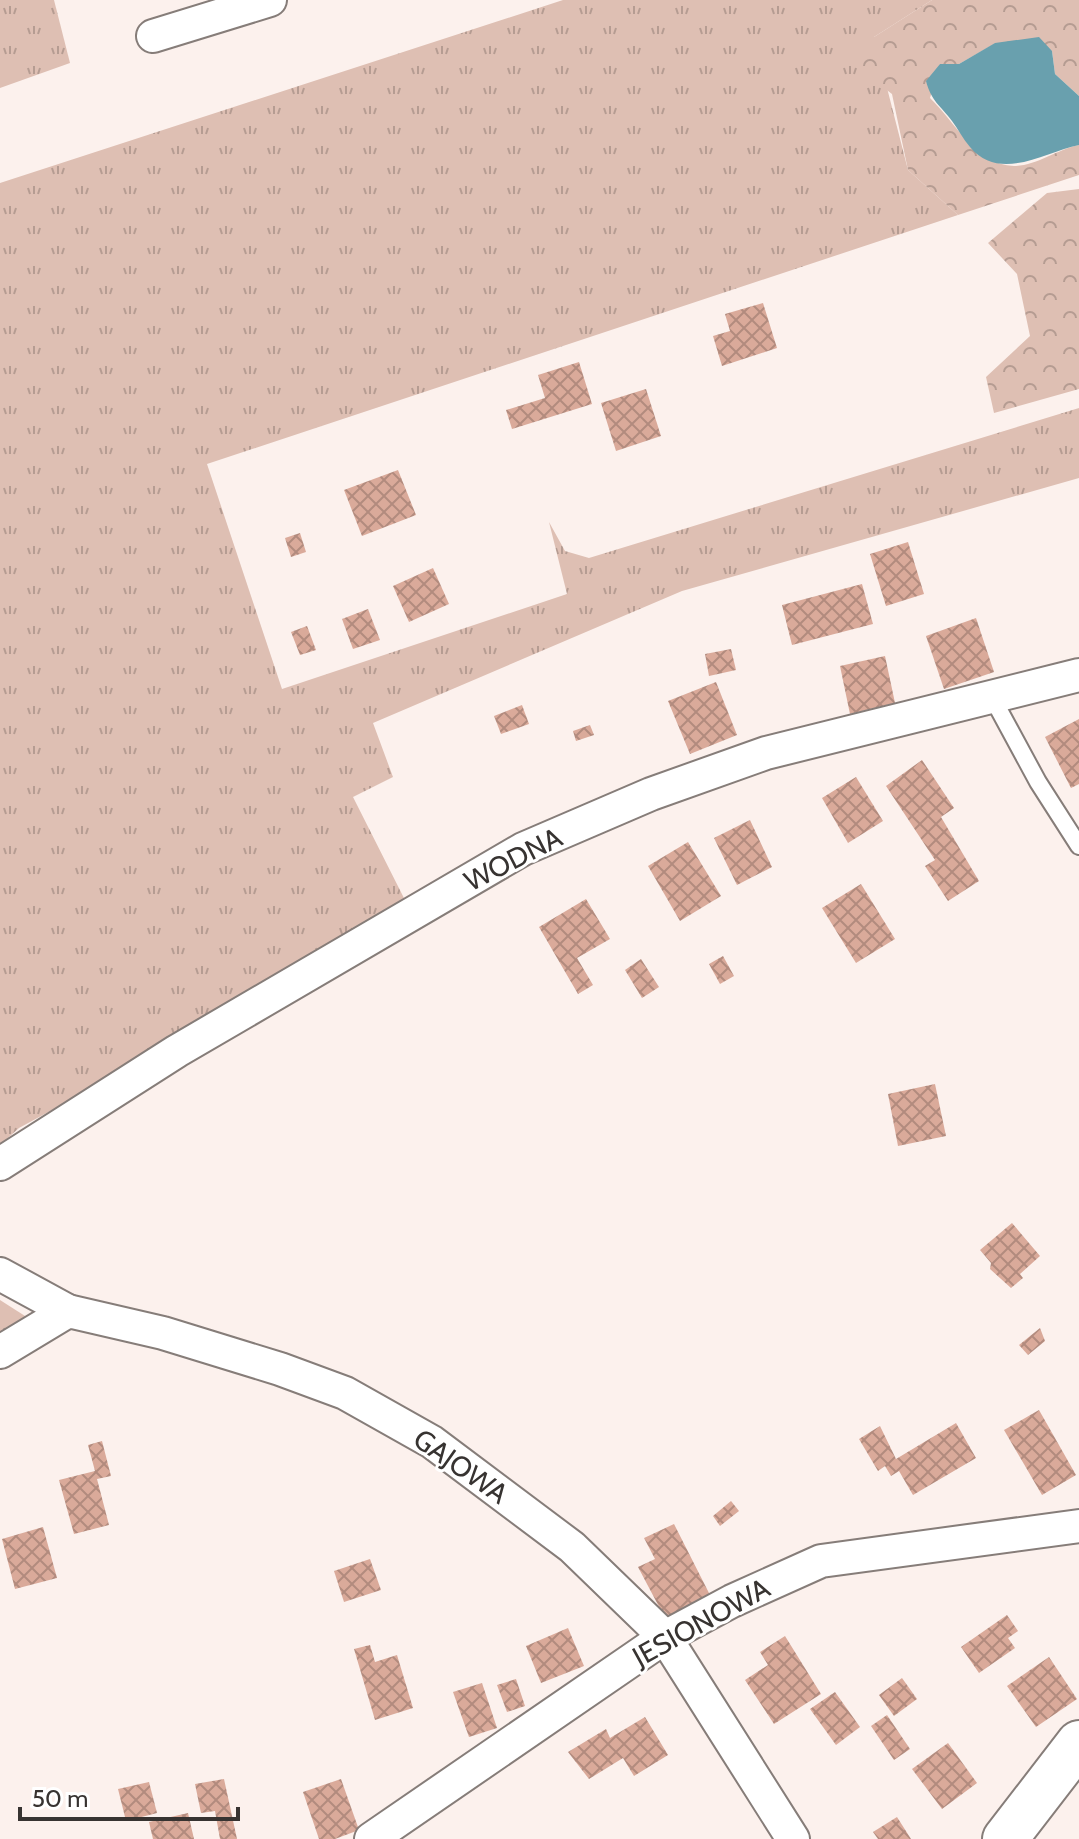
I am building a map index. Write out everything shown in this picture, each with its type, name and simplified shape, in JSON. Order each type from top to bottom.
[{"type":"street","points":[[153,36],[270,0]]},
{"type":"street","name":"WODNA","points":[[0,1164],[177,1051],[523,849],[651,794],[766,753],[1079,675]]},
{"type":"street","points":[[0,1274],[68,1311]]},
{"type":"street","points":[[0,1352],[68,1311]]},
{"type":"street","name":"GAJOWA","points":[[68,1311],[163,1333],[345,1393],[432,1442],[572,1547],[665,1637],[793,1839]]},
{"type":"street","name":"JESIONOWA","points":[[371,1839],[665,1637],[732,1601],[821,1561],[1079,1526]]},
{"type":"street","points":[[1005,1839],[1079,1743]]},
{"type":"lane","points":[[992,697],[1038,782],[1079,846]]},
{"type":"green space","points":[[0,0],[54,0],[70,63],[0,88]]},
{"type":"green space","points":[[563,0],[932,0],[874,37],[908,170],[958,215],[207,464],[282,689],[567,594],[549,522],[565,551],[589,558],[1079,408],[1079,478],[682,591],[373,723],[393,777],[353,797],[412,914],[19,1128],[0,1145],[0,183]]},
{"type":"green space","points":[[932,0],[1079,0],[1079,96],[1055,74],[1052,51],[996,43],[959,64],[940,64],[930,98],[967,141],[988,158],[1001,164],[1022,165],[1079,145],[1079,175],[958,215],[908,170],[892,94],[855,66],[874,37]]},
{"type":"green space","points":[[1079,189],[1079,389],[994,413],[986,377],[1030,336],[1017,274],[988,243],[1047,193]]},
{"type":"green space","points":[[0,1300],[36,1323],[0,1341]]},
{"type":"water","points":[[1039,37],[1052,51],[1055,74],[1079,96],[1079,145],[1009,164],[982,158],[967,144],[934,98],[926,81],[940,64],[959,64],[995,43]]},
{"type":"building","points":[[763,303],[777,348],[722,366],[713,336],[730,331],[725,314]]},
{"type":"building","points":[[579,362],[592,404],[512,429],[506,410],[545,398],[538,375]]},
{"type":"building","points":[[646,389],[661,436],[616,451],[601,403]]},
{"type":"building","points":[[398,470],[416,515],[362,536],[344,490]]},
{"type":"building","points":[[300,533],[306,552],[291,557],[285,538]]},
{"type":"building","points":[[908,542],[924,594],[886,606],[870,554]]},
{"type":"building","points":[[433,568],[449,604],[409,622],[393,586]]},
{"type":"building","points":[[862,584],[873,624],[792,645],[782,605]]},
{"type":"building","points":[[368,609],[380,640],[353,649],[342,619]]},
{"type":"building","points":[[976,618],[994,672],[944,689],[926,636]]},
{"type":"building","points":[[307,626],[316,650],[300,655],[291,632]]},
{"type":"building","points":[[731,649],[736,670],[709,676],[705,654]]},
{"type":"building","points":[[885,656],[895,703],[850,714],[840,666]]},
{"type":"building","points":[[716,682],[737,735],[690,754],[668,701]]},
{"type":"building","points":[[522,705],[529,724],[501,734],[494,716]]},
{"type":"building","points":[[1079,719],[1079,784],[1071,788],[1045,737]]},
{"type":"building","points":[[590,725],[594,735],[576,741],[573,731]]},
{"type":"building","points":[[922,760],[954,808],[941,817],[979,881],[948,901],[925,866],[935,860],[886,786]]},
{"type":"building","points":[[856,777],[883,821],[848,843],[822,798]]},
{"type":"building","points":[[750,820],[772,867],[737,885],[714,838]]},
{"type":"building","points":[[688,842],[721,896],[680,921],[648,866]]},
{"type":"building","points":[[861,884],[895,939],[856,963],[822,908]]},
{"type":"building","points":[[586,899],[610,939],[577,958],[593,985],[578,994],[539,927]]},
{"type":"building","points":[[723,956],[734,976],[720,984],[709,964]]},
{"type":"building","points":[[641,959],[659,987],[642,998],[625,970]]},
{"type":"building","points":[[935,1084],[946,1136],[898,1146],[888,1094]]},
{"type":"building","points":[[1012,1223],[1040,1256],[1020,1274],[1023,1278],[1011,1288],[990,1269],[991,1263],[980,1250]]},
{"type":"building","points":[[1040,1328],[1045,1341],[1028,1355],[1019,1345]]},
{"type":"building","points":[[1039,1410],[1076,1475],[1042,1495],[1004,1430]]},
{"type":"building","points":[[956,1423],[976,1458],[913,1495],[899,1471],[891,1476],[885,1466],[878,1471],[859,1439],[880,1426],[896,1459]]},
{"type":"building","points":[[102,1441],[111,1476],[97,1479],[109,1525],[74,1534],[59,1480],[95,1471],[88,1445]]},
{"type":"building","points":[[731,1501],[739,1511],[720,1526],[713,1516]]},
{"type":"building","points":[[674,1524],[710,1595],[665,1618],[638,1567],[655,1559],[644,1538]]},
{"type":"building","points":[[43,1527],[57,1578],[15,1589],[2,1539]]},
{"type":"building","points":[[370,1559],[381,1590],[344,1602],[334,1571]]},
{"type":"building","points":[[1007,1615],[1018,1631],[1008,1638],[1015,1648],[979,1673],[961,1647]]},
{"type":"building","points":[[568,1628],[584,1666],[541,1683],[526,1646]]},
{"type":"building","points":[[785,1636],[821,1694],[774,1724],[745,1680],[768,1665],[760,1652]]},
{"type":"building","points":[[370,1645],[375,1662],[397,1655],[413,1708],[375,1720],[354,1649]]},
{"type":"building","points":[[1049,1657],[1077,1699],[1036,1727],[1007,1686]]},
{"type":"building","points":[[902,1678],[917,1699],[894,1716],[879,1695]]},
{"type":"building","points":[[516,1679],[525,1706],[507,1712],[497,1685]]},
{"type":"building","points":[[482,1683],[497,1728],[469,1737],[453,1692]]},
{"type":"building","points":[[835,1692],[860,1727],[836,1745],[810,1709]]},
{"type":"building","points":[[887,1715],[910,1749],[894,1760],[871,1726]]},
{"type":"building","points":[[645,1717],[668,1755],[634,1776],[623,1758],[589,1779],[568,1752],[606,1729],[610,1738]]},
{"type":"building","points":[[948,1743],[977,1783],[942,1809],[912,1769]]},
{"type":"building","points":[[224,1779],[237,1839],[220,1839],[215,1811],[201,1813],[195,1784]]},
{"type":"building","points":[[341,1779],[359,1830],[335,1839],[319,1839],[303,1792]]},
{"type":"building","points":[[149,1782],[157,1813],[126,1821],[118,1789]]},
{"type":"building","points":[[188,1813],[194,1839],[153,1839],[149,1822]]},
{"type":"building","points":[[897,1817],[911,1839],[878,1839],[873,1832]]}]
